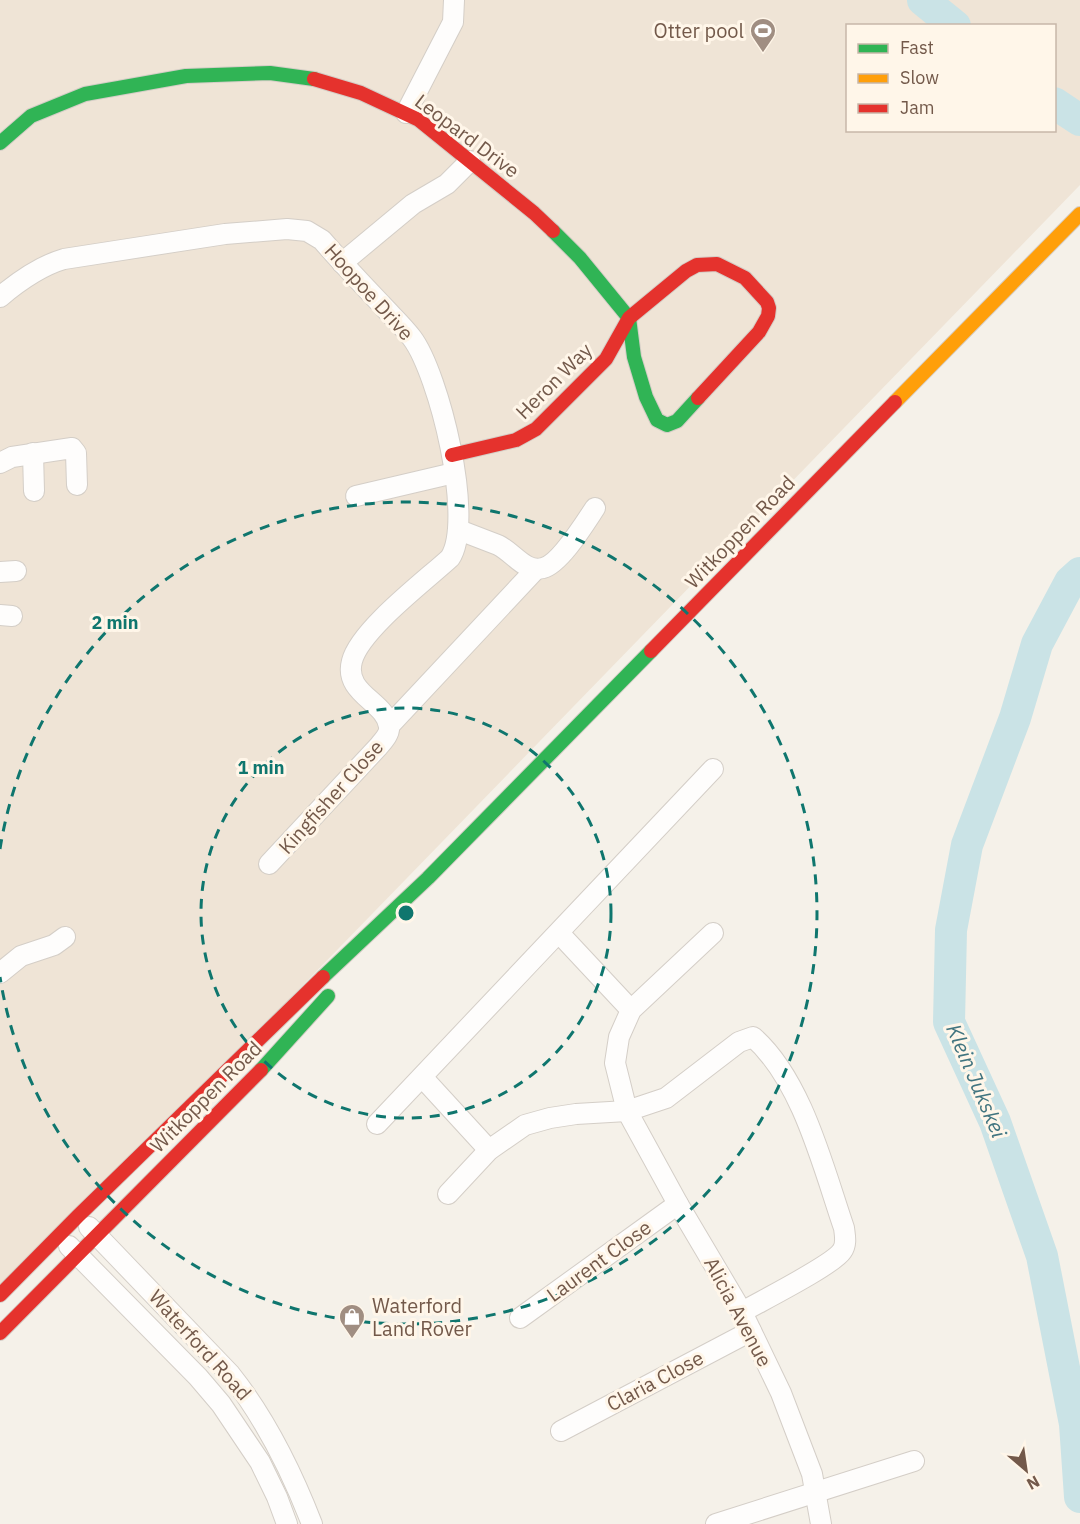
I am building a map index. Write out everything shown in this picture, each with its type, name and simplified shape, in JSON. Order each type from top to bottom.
[{"type":"main road","name":"Leopard Drive","points":[[0,143],[31,116],[85,94],[186,76],[270,73],[297,75],[338,85],[419,120],[547,225],[580,258],[629,318]]},
{"type":"main road","name":"Witkoppen Road","points":[[0,1295],[78,1216],[428,878],[1080,214]]},
{"type":"main road","points":[[705,263],[726,267],[737,272],[767,302],[769,308],[768,316],[759,332],[676,421],[667,425],[657,420],[646,397],[634,357],[629,318],[686,271],[705,263]]},
{"type":"main road","name":"Heron Way","points":[[453,464],[516,440],[536,429],[606,359],[629,318]]},
{"type":"main road","name":"Witkoppen Road","points":[[0,1333],[244,1089],[428,878]]},
{"type":"street","points":[[406,113],[448,31],[454,16],[454,0]]},
{"type":"street","points":[[342,263],[413,204],[447,184],[470,161]]},
{"type":"street","name":"Hoopoe Drive","points":[[0,297],[41,268],[64,259],[225,234],[288,229],[307,231],[322,240],[411,337],[418,348],[442,414],[458,497],[458,544],[450,558],[377,624],[357,649],[350,668]]},
{"type":"street","points":[[0,463],[12,457],[72,448],[75,450],[77,485]]},
{"type":"street","points":[[33,453],[34,491]]},
{"type":"street","points":[[356,496],[453,464]]},
{"type":"street","points":[[459,530],[502,547],[527,566],[536,569],[544,568],[557,559],[595,508]]},
{"type":"street","points":[[389,726],[536,569]]},
{"type":"street","name":"Kingfisher Close","points":[[270,864],[378,747],[388,733],[389,726],[383,714],[355,684],[350,668]]},
{"type":"street","points":[[377,1124],[713,769]]},
{"type":"street","points":[[559,933],[631,1010],[713,933]]},
{"type":"street","points":[[0,973],[21,956],[54,945],[65,937]]},
{"type":"street","name":"Alicia Avenue","points":[[631,1010],[619,1037],[615,1063],[627,1111],[678,1204],[742,1312],[790,1415],[817,1493],[821,1524]]},
{"type":"street","points":[[448,1194],[489,1150],[509,1135],[537,1121],[576,1114],[627,1111],[666,1098],[739,1042],[753,1037],[769,1053],[785,1076],[809,1130],[844,1228],[845,1244],[839,1255],[742,1312]]},
{"type":"street","points":[[423,1078],[489,1150]]},
{"type":"street","name":"Laurent Close","points":[[520,1318],[678,1204]]},
{"type":"street","name":"Waterford Road","points":[[78,1216],[246,1393],[277,1443],[311,1522]]},
{"type":"street","name":"Waterford Road","points":[[59,1235],[198,1377],[221,1404],[260,1462],[286,1524]]},
{"type":"street","name":"Claria Close","points":[[561,1431],[750,1331]]},
{"type":"street","points":[[717,1524],[914,1461]]},
{"type":"street","points":[[286,1524],[311,1522]]},
{"type":"shaded area","points":[[0,0],[1080,0],[1080,185],[0,1297]]},
{"type":"waterway","name":"Klein Jukskei","points":[[923,0],[953,24]]},
{"type":"waterway","name":"Klein Jukskei","points":[[1056,104],[1080,120]]},
{"type":"waterway","name":"Klein Jukskei","points":[[1080,573],[1070,582],[1037,644],[1015,718],[967,845],[951,930],[949,1022],[995,1122],[1042,1256],[1075,1424],[1080,1497]]},
{"type":"traffic: fast","points":[[0,143],[31,116],[85,94],[186,76],[270,73],[314,79]]},
{"type":"traffic: fast","points":[[553,231],[580,258],[629,318],[634,357],[646,397],[657,420],[667,425],[677,421],[698,398]]},
{"type":"traffic: fast","points":[[323,977],[428,878],[651,651]]},
{"type":"traffic: fast","points":[[261,1070],[328,996]]},
{"type":"traffic: slow","points":[[895,402],[1080,214]]},
{"type":"traffic: jam","points":[[314,79],[361,93],[419,120],[553,231]]},
{"type":"traffic: jam","points":[[452,455],[516,440],[536,429],[606,359],[629,318],[686,271],[697,265],[717,264],[745,278],[767,302],[768,316],[759,332],[698,398]]},
{"type":"traffic: jam","points":[[651,651],[895,402]]},
{"type":"traffic: jam","points":[[0,1295],[323,977]]},
{"type":"traffic: jam","points":[[0,1333],[261,1070]]},
{"type":"place","name":"Otter pool","points":[[763,54]]},
{"type":"place","name":"Waterford Land Rover","points":[[352,1340]]}]
